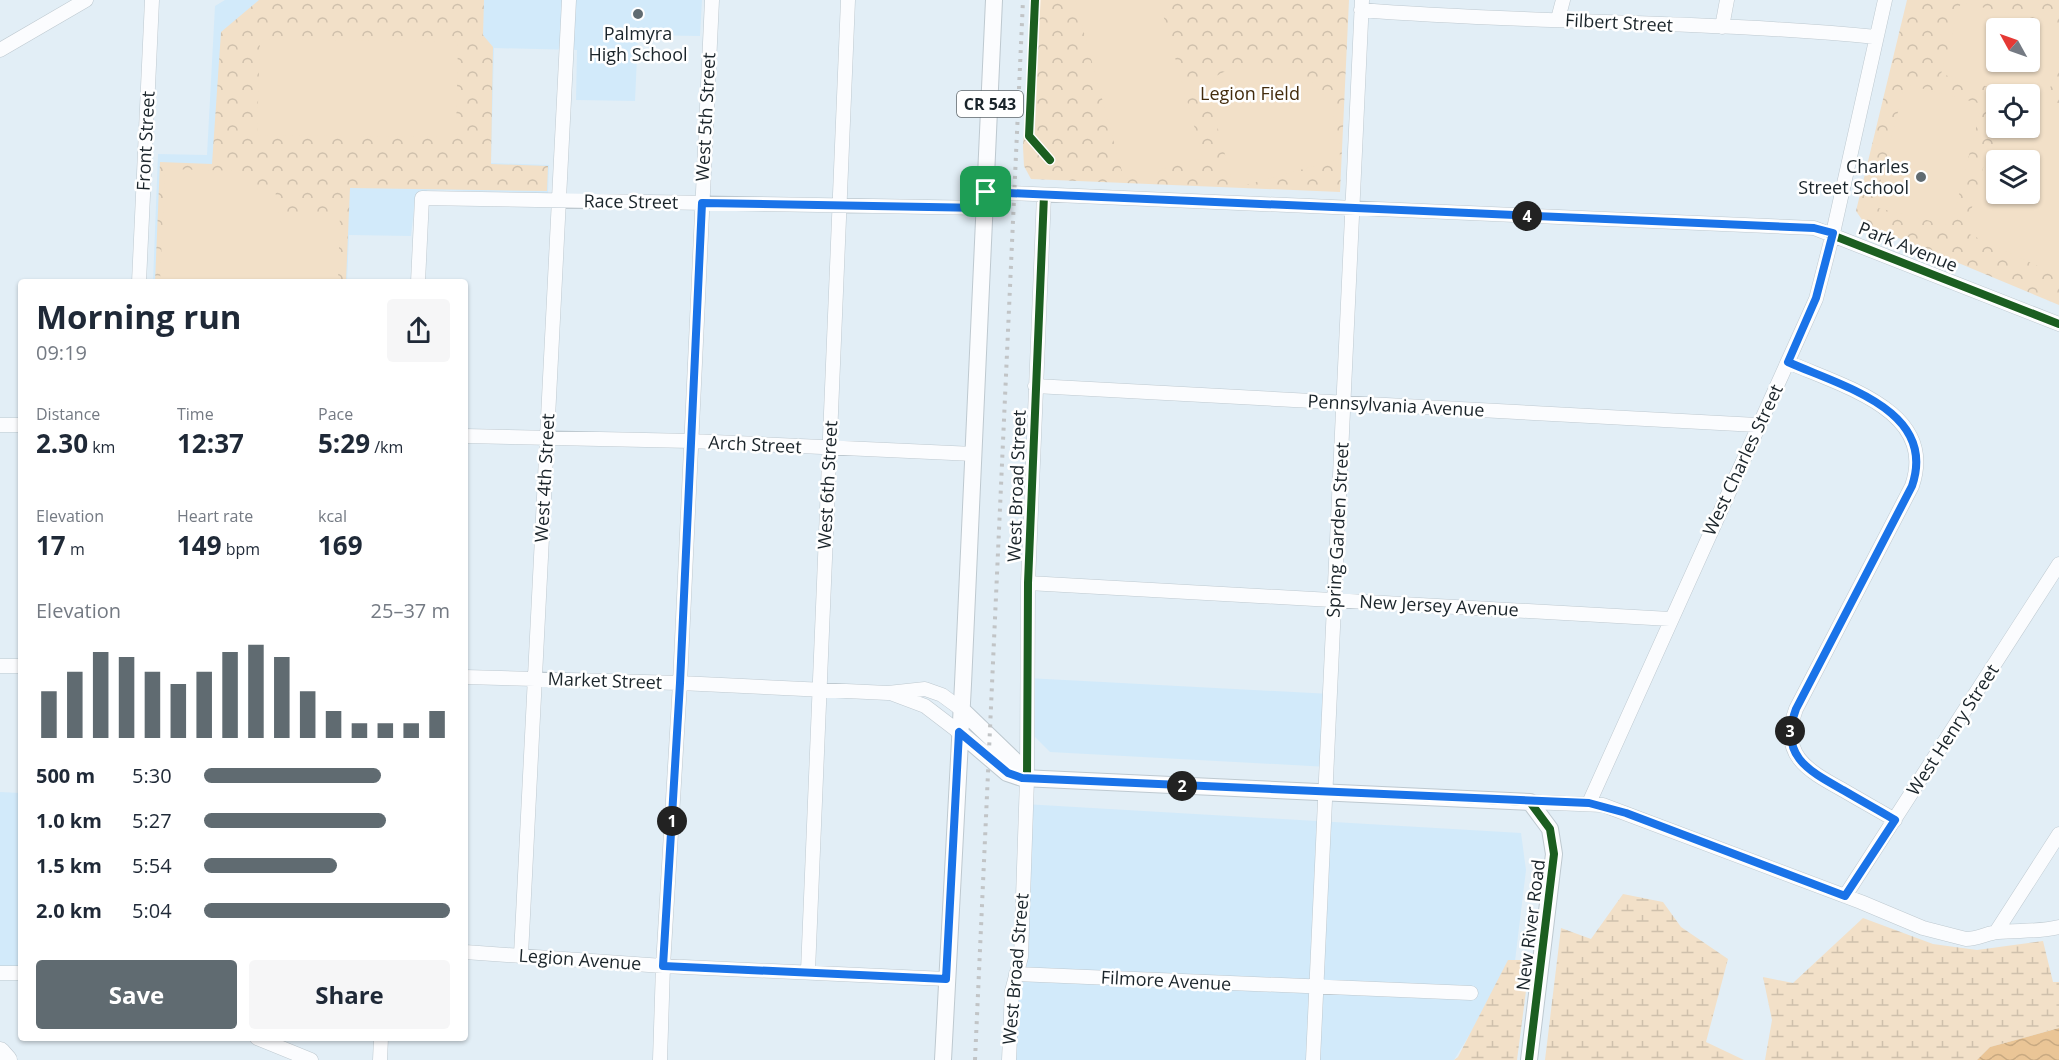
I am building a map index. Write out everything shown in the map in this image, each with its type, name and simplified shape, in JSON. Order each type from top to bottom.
[{"type":"highway","points":[[0,1052],[7,1060]]},
{"type":"main road","name":"CR 543","points":[[959,732],[994,0]]},
{"type":"main road","points":[[961,709],[1014,760],[1027,779]]},
{"type":"main road","points":[[959,732],[1008,773],[1027,779],[1530,802]]},
{"type":"main road","points":[[943,1060],[959,732]]},
{"type":"main road","name":"New River Road","points":[[1529,1060],[1554,854],[1550,829],[1530,802]]},
{"type":"street","points":[[0,50],[86,0]]},
{"type":"street","name":"Front Street","points":[[139,279],[152,0]]},
{"type":"street","name":"West 4th Street","points":[[520,956],[569,0]]},
{"type":"street","name":"West 5th Street","points":[[660,1060],[712,0]]},
{"type":"street","name":"West 6th Street","points":[[808,971],[848,0]]},
{"type":"street","points":[[1558,19],[1563,0]]},
{"type":"street","points":[[1722,27],[1727,0]]},
{"type":"street","name":"West Charles Street","points":[[1589,803],[1816,298],[1833,233],[1885,0]]},
{"type":"street","name":"Filbert Street","points":[[1361,5],[1435,16],[1558,19],[1876,37]]},
{"type":"street","name":"Spring Garden Street","points":[[1313,1060],[1361,5]]},
{"type":"street","name":"Park Avenue","points":[[985,200],[1044,195],[1814,228],[1833,233],[2059,324]]},
{"type":"street","name":"West Broad Street","points":[[1009,1060],[1012,991],[1021,957],[1027,779],[1029,583],[1044,195]]},
{"type":"street","name":"Race Street","points":[[418,279],[422,198],[840,206],[985,200]]},
{"type":"street","points":[[1788,362],[1890,411],[1908,430],[1916,450],[1917,470],[1912,486],[1796,709],[1790,733],[1796,755],[1810,771],[1895,820]]},
{"type":"street","name":"Pennsylvania Avenue","points":[[1035,386],[1757,425]]},
{"type":"street","points":[[0,425],[18,425]]},
{"type":"street","name":"Arch Street","points":[[468,436],[692,441],[974,454]]},
{"type":"street","name":"West Henry Street","points":[[1845,896],[2059,564]]},
{"type":"street","name":"New Jersey Avenue","points":[[1029,583],[1670,619]]},
{"type":"street","points":[[0,666],[18,666]]},
{"type":"street","name":"Market Street","points":[[468,677],[680,683],[888,693],[925,689],[942,695],[961,709]]},
{"type":"street","name":"Market Street","points":[[888,693],[925,706],[959,732]]},
{"type":"street","points":[[1530,802],[1589,803],[1626,813],[1923,928],[1966,939],[1976,939],[1996,932],[2025,932],[2059,927]]},
{"type":"street","points":[[1996,932],[2059,834]]},
{"type":"street","name":"Legion Avenue","points":[[468,952],[663,966],[946,979]]},
{"type":"street","points":[[0,973],[18,974]]},
{"type":"street","name":"Filmore Avenue","points":[[1016,974],[1472,993]]},
{"type":"street","points":[[264,1041],[311,1060]]},
{"type":"street","points":[[380,1060],[381,1041]]},
{"type":"shaded area","points":[[225,0],[702,0],[700,36],[638,35],[635,101],[576,100],[577,50],[494,48],[491,163],[549,165],[548,193],[428,190],[415,199],[411,236],[349,235],[347,279],[153,279],[158,154],[207,155],[215,6]]},
{"type":"shaded area","points":[[1027,678],[1331,694],[1328,767],[1050,752],[1026,728]]},
{"type":"shaded area","points":[[0,792],[18,793],[18,974],[0,974]]},
{"type":"shaded area","points":[[1024,804],[1521,833],[1526,870],[1515,961],[1454,1060],[1016,1060]]},
{"type":"green space","points":[[259,0],[484,0],[483,35],[493,47],[491,164],[548,166],[547,191],[350,188],[346,279],[155,279],[160,162],[212,164],[221,32]]},
{"type":"green space","name":"Legion Field","points":[[1032,0],[1349,0],[1340,192],[1031,179],[1024,166],[1023,147]]},
{"type":"green space","points":[[1075,0],[1159,0],[1203,158],[1124,179]]},
{"type":"green space","name":"Charles Street School","points":[[1907,0],[2059,0],[2059,305],[1865,224],[1856,211]]},
{"type":"green space","points":[[1961,2],[2026,18],[1986,18],[1986,72],[2040,72],[2040,21],[2059,26],[2059,57],[2046,103],[2040,102],[2040,84],[1986,84],[1986,86],[1941,74]]},
{"type":"green space","points":[[260,39],[458,42],[456,137],[257,135]]},
{"type":"green space","points":[[1256,62],[1277,65],[1294,71],[1309,80],[1320,91],[1335,121],[1340,159],[1242,186],[1232,180],[1205,82],[1235,66]]},
{"type":"green space","points":[[1905,84],[1982,104],[1951,226],[1874,207]]},
{"type":"green space","points":[[2055,103],[2059,103],[2059,276],[1965,232],[1986,164],[1986,204],[2040,204],[2040,150],[1997,150],[2006,138],[2040,138],[2040,113]]},
{"type":"green space","points":[[165,169],[246,171],[246,185],[276,187],[275,212],[340,214],[338,279],[160,279]]},
{"type":"green space","points":[[1623,894],[1663,902],[1681,927],[1728,959],[1706,1042],[1744,1060],[1545,1060],[1561,928],[1591,939]]},
{"type":"green space","points":[[1863,918],[1933,944],[1977,950],[2043,941],[2053,982],[2059,982],[2059,1028],[1990,1047],[1977,1060],[1765,1060],[1772,1020],[1763,977],[1793,983]]},
{"type":"green space","points":[[1508,960],[1530,960],[1517,1060],[1454,1060],[1458,1057]]},
{"type":"water","points":[[2059,1028],[2059,1060],[1977,1060],[1990,1047]]},
{"type":"railway","points":[[975,1060],[1023,0]]},
{"type":"cycle path","points":[[1035,0],[1029,136],[1050,160]]},
{"type":"cycle path","points":[[986,192],[1814,228],[2059,324]]},
{"type":"cycle path","points":[[1044,195],[1028,583],[1027,779],[1530,802],[1550,829],[1554,854],[1529,1060]]},
{"type":"place","name":"Palmyra High School","points":[[638,14]]},
{"type":"place","name":"Charles Street School","points":[[1921,177]]},
{"type":"route","points":[[986,192],[1814,228],[1833,233],[1816,298],[1788,362],[1890,411],[1908,430],[1918,455],[1917,470],[1912,486],[1796,709],[1791,725],[1793,748],[1805,766],[1816,775],[1895,820],[1845,896],[1603,805],[1022,778],[1008,773],[959,732],[946,979],[663,966],[680,683],[702,203],[984,208],[986,192]]}]
